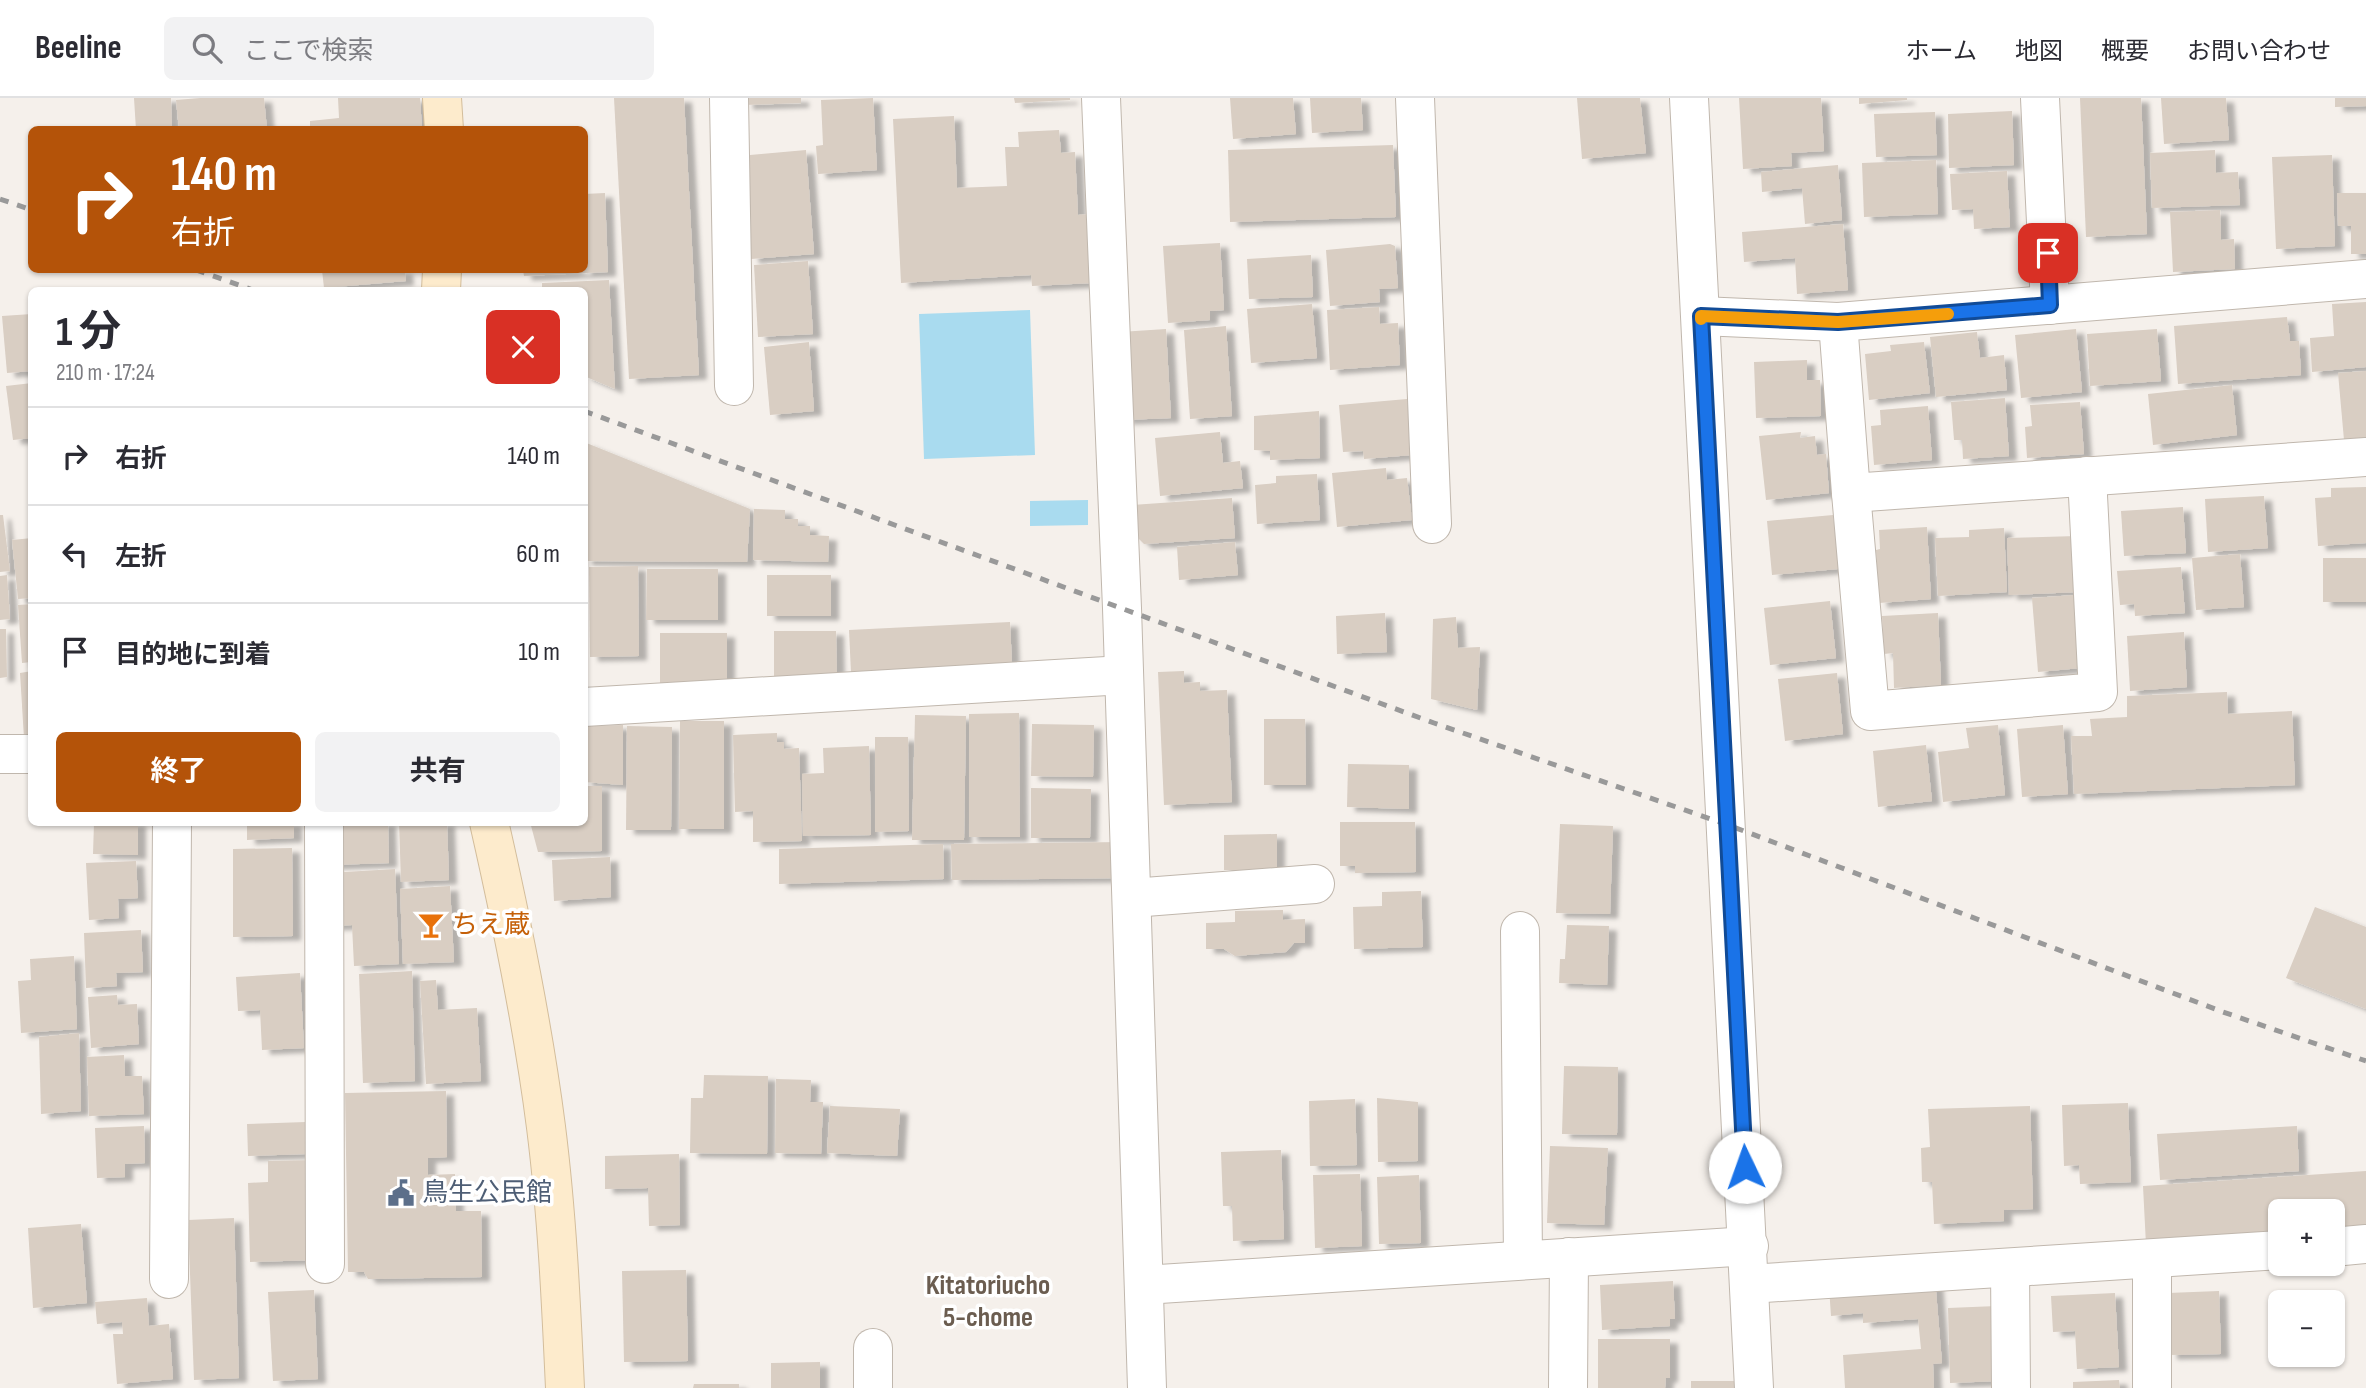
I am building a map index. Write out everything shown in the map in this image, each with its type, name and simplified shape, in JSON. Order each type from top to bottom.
[{"type":"street","points":[[442,98],[444,126]]},
{"type":"street","points":[[729,98],[734,386]]},
{"type":"street","points":[[1101,98],[1132,898],[1147,1388]]},
{"type":"street","points":[[1415,98],[1432,524]]},
{"type":"street","points":[[1689,98],[1749,1246],[1754,1388]]},
{"type":"street","points":[[2040,98],[2050,305]]},
{"type":"street","points":[[1701,316],[1838,322],[2366,279]]},
{"type":"street","points":[[1838,322],[1870,711],[2098,692],[2087,477]]},
{"type":"street","points":[[1851,493],[2366,457]]},
{"type":"street","points":[[588,707],[1124,675]]},
{"type":"street","points":[[0,754],[28,754]]},
{"type":"street","points":[[169,1279],[172,826]]},
{"type":"street","points":[[324,826],[325,1264]]},
{"type":"street","points":[[490,826],[514,931],[546,1127],[561,1284],[565,1388]]},
{"type":"street","points":[[1132,898],[1315,884]]},
{"type":"street","points":[[1520,931],[1523,1260]]},
{"type":"street","points":[[2345,1246],[2366,1244]]},
{"type":"street","points":[[1144,1285],[1749,1246]]},
{"type":"street","points":[[1749,1284],[2268,1252]]},
{"type":"street","points":[[1567,1388],[1569,1257]]},
{"type":"street","points":[[2152,1260],[2152,1388]]},
{"type":"street","points":[[2010,1268],[2011,1388]]},
{"type":"street","points":[[873,1348],[873,1388]]},
{"type":"water","points":[[1030,310],[1035,455],[924,459],[919,314]]},
{"type":"water","points":[[1088,500],[1088,525],[1030,526],[1030,501]]},
{"type":"building","points":[[134,98],[171,98],[172,126],[136,126]]},
{"type":"building","points":[[264,98],[267,126],[179,126],[176,100]]},
{"type":"building","points":[[338,98],[420,98],[422,126],[310,126],[310,121],[339,118]]},
{"type":"building","points":[[614,98],[684,98],[699,375],[629,379]]},
{"type":"building","points":[[745,98],[801,98],[801,103],[745,105]]},
{"type":"building","points":[[873,98],[877,170],[818,174],[816,146],[823,145],[821,100]]},
{"type":"building","points":[[1014,98],[1070,98],[1070,100],[1015,103]]},
{"type":"building","points":[[1230,98],[1293,98],[1296,134],[1233,139]]},
{"type":"building","points":[[1310,98],[1361,98],[1363,130],[1312,133]]},
{"type":"building","points":[[1577,98],[1640,98],[1646,153],[1582,159]]},
{"type":"building","points":[[1739,98],[1821,98],[1824,151],[1791,153],[1792,166],[1743,169]]},
{"type":"building","points":[[1859,98],[1907,98],[1907,100],[1859,104]]},
{"type":"building","points":[[2080,98],[2141,98],[2147,234],[2086,237]]},
{"type":"building","points":[[2161,98],[2226,98],[2229,140],[2164,144]]},
{"type":"building","points":[[2335,98],[2366,98],[2366,106],[2335,107]]},
{"type":"building","points":[[2012,111],[2014,165],[1949,168],[1948,114]]},
{"type":"building","points":[[1935,112],[1937,155],[1876,157],[1874,114]]},
{"type":"building","points":[[954,116],[957,188],[1007,186],[1005,147],[1019,147],[1018,132],[1059,130],[1061,153],[1075,152],[1078,215],[1089,214],[1093,283],[1032,286],[1031,275],[901,283],[893,119]]},
{"type":"building","points":[[1393,145],[1396,217],[1230,222],[1228,150]]},
{"type":"building","points":[[806,150],[814,254],[751,259],[744,169],[750,169],[750,155]]},
{"type":"building","points":[[2215,150],[2216,173],[2238,172],[2240,205],[2152,208],[2150,153]]},
{"type":"building","points":[[2332,155],[2335,246],[2276,249],[2272,157]]},
{"type":"building","points":[[1936,160],[1938,214],[1864,217],[1862,163]]},
{"type":"building","points":[[1838,165],[1842,220],[1805,224],[1802,188],[1762,192],[1761,172]]},
{"type":"building","points":[[2007,171],[2010,227],[1974,229],[1973,209],[1952,210],[1950,174]]},
{"type":"building","points":[[605,193],[608,272],[588,273],[588,194]]},
{"type":"building","points":[[2337,193],[2366,193],[2366,254],[2351,254],[2351,226],[2338,226]]},
{"type":"building","points":[[2220,210],[2221,240],[2234,239],[2235,269],[2173,272],[2170,212]]},
{"type":"building","points":[[1843,224],[1848,290],[1797,294],[1795,258],[1744,262],[1742,232]]},
{"type":"building","points":[[1220,243],[1224,310],[1210,311],[1210,320],[1168,323],[1163,246]]},
{"type":"building","points":[[1390,244],[1395,246],[1398,288],[1379,289],[1380,302],[1330,306],[1326,250]]},
{"type":"building","points":[[1311,255],[1313,297],[1249,299],[1247,259]]},
{"type":"building","points":[[808,261],[813,334],[758,337],[754,265]]},
{"type":"building","points":[[322,273],[405,273],[406,281],[324,287]]},
{"type":"building","points":[[524,273],[587,273],[524,276]]},
{"type":"building","points":[[609,280],[615,389],[588,378],[588,287],[542,287],[542,283]]},
{"type":"building","points":[[2366,302],[2366,367],[2312,372],[2310,338],[2334,336],[2332,304]]},
{"type":"building","points":[[1312,304],[1317,358],[1251,363],[1247,309]]},
{"type":"building","points":[[1379,307],[1380,324],[1398,323],[1400,365],[1330,370],[1327,310]]},
{"type":"building","points":[[28,314],[28,371],[7,373],[2,316]]},
{"type":"building","points":[[2287,317],[2290,341],[2299,341],[2301,375],[2178,384],[2174,326]]},
{"type":"building","points":[[1226,326],[1232,416],[1190,419],[1184,330]]},
{"type":"building","points":[[1166,329],[1171,418],[1124,420],[1120,332]]},
{"type":"building","points":[[2076,329],[2082,392],[2021,398],[2015,335]]},
{"type":"building","points":[[2157,329],[2161,381],[2090,386],[2087,334]]},
{"type":"building","points":[[1977,332],[1980,358],[2004,355],[2007,390],[1936,397],[1930,337]]},
{"type":"building","points":[[809,342],[814,411],[770,415],[764,347]]},
{"type":"building","points":[[1924,342],[1930,393],[1869,400],[1865,354],[1891,351],[1890,345]]},
{"type":"building","points":[[1807,360],[1807,380],[1820,380],[1821,416],[1756,418],[1754,362]]},
{"type":"building","points":[[2366,371],[2366,438],[2344,440],[2338,373]]},
{"type":"building","points":[[28,383],[28,438],[13,440],[6,386]]},
{"type":"building","points":[[2232,385],[2237,435],[2153,445],[2148,394]]},
{"type":"building","points":[[2005,398],[2009,456],[1963,459],[1962,440],[1954,440],[1951,402]]},
{"type":"building","points":[[1407,399],[1412,455],[1364,459],[1363,451],[1343,452],[1339,405]]},
{"type":"building","points":[[2080,402],[2084,454],[2027,458],[2025,427],[2032,426],[2030,405]]},
{"type":"building","points":[[1928,406],[1932,460],[1874,465],[1871,426],[1881,425],[1880,410]]},
{"type":"building","points":[[1319,411],[1320,458],[1270,460],[1270,451],[1254,450],[1254,416]]},
{"type":"building","points":[[1220,432],[1223,463],[1240,461],[1243,488],[1160,496],[1155,438]]},
{"type":"building","points":[[1801,432],[1800,438],[1815,436],[1817,455],[1826,454],[1829,493],[1766,500],[1759,436]]},
{"type":"building","points":[[588,444],[750,509],[747,562],[588,561]]},
{"type":"building","points":[[1386,468],[1387,480],[1407,478],[1412,520],[1337,527],[1332,473]]},
{"type":"building","points":[[1317,474],[1320,520],[1257,524],[1255,485],[1276,483],[1276,476]]},
{"type":"building","points":[[2366,487],[2366,543],[2318,546],[2315,498],[2331,497],[2331,488]]},
{"type":"building","points":[[2264,496],[2268,548],[2208,552],[2205,499]]},
{"type":"building","points":[[1232,498],[1235,538],[1144,544],[1134,534],[1132,505]]},
{"type":"building","points":[[2183,507],[2186,553],[2124,556],[2121,511]]},
{"type":"building","points":[[754,509],[785,510],[785,519],[798,519],[798,526],[810,526],[810,535],[829,536],[828,562],[753,560]]},
{"type":"building","points":[[0,515],[3,515],[10,571],[0,572]]},
{"type":"building","points":[[1833,515],[1838,569],[1772,575],[1767,521]]},
{"type":"building","points":[[1927,527],[1931,599],[1879,603],[1876,550],[1880,549],[1879,530]]},
{"type":"building","points":[[2004,528],[2007,592],[1938,596],[1935,538],[1969,537],[1969,530]]},
{"type":"building","points":[[2077,536],[2079,592],[2009,595],[2007,538]]},
{"type":"building","points":[[28,538],[28,598],[18,599],[12,540]]},
{"type":"building","points":[[1235,542],[1238,575],[1179,580],[1177,547]]},
{"type":"building","points":[[2240,554],[2244,607],[2196,610],[2192,558]]},
{"type":"building","points":[[2323,558],[2366,558],[2366,602],[2323,602]]},
{"type":"building","points":[[638,566],[639,656],[590,657],[589,567]]},
{"type":"building","points":[[2181,567],[2185,613],[2135,616],[2134,604],[2120,605],[2117,571]]},
{"type":"building","points":[[647,569],[718,569],[718,620],[646,620]]},
{"type":"building","points":[[7,575],[10,619],[0,620],[0,576]]},
{"type":"building","points":[[767,575],[831,575],[831,616],[767,616]]},
{"type":"building","points":[[2076,595],[2081,668],[2038,672],[2032,598]]},
{"type":"building","points":[[1830,601],[1836,658],[1770,665],[1764,608]]},
{"type":"building","points":[[28,604],[28,662],[22,663],[18,605]]},
{"type":"building","points":[[1385,613],[1387,652],[1337,654],[1336,616]]},
{"type":"building","points":[[1938,613],[1941,685],[1894,688],[1893,653],[1884,654],[1882,616]]},
{"type":"building","points":[[1456,617],[1458,648],[1480,647],[1477,710],[1431,699],[1433,619]]},
{"type":"building","points":[[1010,622],[1012,665],[851,673],[849,630]]},
{"type":"building","points":[[0,629],[6,629],[7,677],[0,678]]},
{"type":"building","points":[[774,631],[836,631],[837,680],[774,680]]},
{"type":"building","points":[[2184,632],[2187,687],[2130,691],[2127,636]]},
{"type":"building","points":[[660,633],[727,633],[727,684],[660,684]]},
{"type":"building","points":[[1184,671],[1184,683],[1200,682],[1200,691],[1227,690],[1232,802],[1164,805],[1158,672]]},
{"type":"building","points":[[28,672],[28,738],[24,738],[20,673]]},
{"type":"building","points":[[1837,673],[1843,734],[1785,741],[1778,679]]},
{"type":"building","points":[[2227,692],[2228,714],[2292,711],[2295,785],[2074,794],[2071,736],[2092,736],[2090,719],[2127,717],[2127,696]]},
{"type":"building","points":[[1019,713],[1020,837],[969,837],[969,714]]},
{"type":"building","points":[[915,715],[966,716],[964,840],[912,840]]},
{"type":"building","points":[[1264,719],[1305,719],[1306,785],[1264,785]]},
{"type":"building","points":[[680,721],[724,721],[724,829],[679,829]]},
{"type":"building","points":[[1032,724],[1094,725],[1093,777],[1031,776]]},
{"type":"building","points":[[623,725],[623,785],[588,782],[588,726]]},
{"type":"building","points":[[1998,725],[2005,795],[1943,802],[1938,752],[1969,748],[1966,728]]},
{"type":"building","points":[[2063,725],[2068,794],[2022,797],[2017,729]]},
{"type":"building","points":[[627,726],[672,727],[671,830],[626,830]]},
{"type":"building","points":[[777,733],[777,742],[784,742],[784,749],[799,748],[802,841],[753,842],[753,811],[735,812],[733,735]]},
{"type":"building","points":[[875,737],[908,737],[909,831],[875,832]]},
{"type":"building","points":[[1926,745],[1932,801],[1878,807],[1873,751]]},
{"type":"building","points":[[869,746],[871,835],[803,836],[802,774],[824,773],[823,748]]},
{"type":"building","points":[[1348,764],[1409,765],[1409,809],[1347,807]]},
{"type":"building","points":[[588,786],[602,786],[602,851],[538,852],[531,826],[588,826]]},
{"type":"building","points":[[1031,788],[1091,789],[1090,838],[1031,838]]},
{"type":"building","points":[[1340,822],[1415,822],[1416,872],[1355,873],[1355,866],[1340,866]]},
{"type":"building","points":[[1560,824],[1613,826],[1610,914],[1556,913]]},
{"type":"building","points":[[94,826],[138,826],[138,855],[93,854]]},
{"type":"building","points":[[247,826],[294,826],[294,838],[247,840]]},
{"type":"building","points":[[331,826],[388,826],[389,863],[331,865]]},
{"type":"building","points":[[399,826],[447,826],[449,880],[401,882]]},
{"type":"building","points":[[1277,834],[1277,870],[1224,870],[1224,835]]},
{"type":"building","points":[[1123,842],[1123,878],[952,880],[951,844]]},
{"type":"building","points":[[943,844],[944,879],[779,884],[779,849]]},
{"type":"building","points":[[292,848],[293,936],[233,937],[233,849]]},
{"type":"building","points":[[610,857],[611,897],[554,901],[552,860]]},
{"type":"building","points":[[136,861],[138,898],[118,899],[119,918],[89,920],[86,863]]},
{"type":"building","points":[[395,869],[399,964],[354,966],[352,925],[331,926],[328,873]]},
{"type":"building","points":[[450,886],[454,962],[403,964],[400,889]]},
{"type":"building","points":[[1421,891],[1423,947],[1354,949],[1353,907],[1382,906],[1382,892]]},
{"type":"building","points":[[2315,907],[2366,927],[2366,1009],[2286,978]]},
{"type":"building","points":[[1283,910],[1283,920],[1305,919],[1305,943],[1294,943],[1286,952],[1235,956],[1224,949],[1206,949],[1206,923],[1235,922],[1235,911]]},
{"type":"building","points":[[1567,925],[1609,926],[1607,985],[1559,983],[1560,959],[1565,959]]},
{"type":"building","points":[[141,930],[143,972],[116,973],[117,986],[86,988],[84,933]]},
{"type":"building","points":[[74,956],[77,1029],[21,1033],[18,981],[31,980],[30,959]]},
{"type":"building","points":[[412,971],[415,1081],[363,1083],[359,974]]},
{"type":"building","points":[[300,973],[304,1048],[262,1050],[260,1010],[238,1011],[236,977]]},
{"type":"building","points":[[436,980],[438,1010],[477,1008],[481,1081],[426,1084],[420,981]]},
{"type":"building","points":[[117,995],[118,1005],[137,1004],[139,1044],[91,1048],[88,997]]},
{"type":"building","points":[[79,1033],[81,1111],[41,1114],[39,1037]]},
{"type":"building","points":[[124,1055],[125,1076],[142,1076],[144,1114],[89,1116],[87,1057]]},
{"type":"building","points":[[1564,1066],[1618,1067],[1617,1135],[1562,1134]]},
{"type":"building","points":[[704,1075],[768,1076],[767,1154],[690,1153],[691,1098],[703,1098]]},
{"type":"building","points":[[776,1079],[811,1080],[810,1102],[823,1102],[821,1154],[775,1153]]},
{"type":"building","name":"鳥生公民館","points":[[446,1091],[447,1157],[428,1158],[428,1175],[455,1174],[456,1211],[481,1211],[482,1277],[368,1279],[364,1272],[348,1272],[345,1093]]},
{"type":"building","points":[[1377,1098],[1418,1102],[1418,1161],[1378,1162]]},
{"type":"building","points":[[1355,1099],[1357,1165],[1310,1166],[1309,1101]]},
{"type":"building","points":[[2128,1103],[2131,1182],[2080,1184],[2079,1165],[2064,1166],[2062,1105]]},
{"type":"building","points":[[830,1106],[900,1109],[897,1156],[827,1153]]},
{"type":"building","points":[[2030,1106],[2033,1209],[2004,1210],[2004,1221],[1934,1224],[1932,1182],[1922,1182],[1921,1148],[1930,1147],[1928,1109]]},
{"type":"building","points":[[306,1122],[306,1154],[248,1156],[247,1124]]},
{"type":"building","points":[[144,1126],[145,1163],[125,1164],[125,1177],[97,1178],[95,1128]]},
{"type":"building","points":[[2297,1126],[2299,1171],[2160,1180],[2157,1134]]},
{"type":"building","points":[[1550,1146],[1608,1148],[1604,1225],[1547,1223]]},
{"type":"building","points":[[1281,1150],[1284,1239],[1233,1241],[1232,1206],[1223,1206],[1221,1152]]},
{"type":"building","points":[[679,1154],[680,1225],[649,1226],[648,1188],[605,1189],[605,1156]]},
{"type":"building","points":[[315,1160],[318,1260],[250,1262],[248,1183],[268,1182],[268,1161]]},
{"type":"building","points":[[2366,1171],[2366,1231],[2345,1232],[2345,1199],[2268,1199],[2268,1238],[2146,1245],[2143,1186]]},
{"type":"building","points":[[1360,1174],[1362,1246],[1315,1248],[1313,1175]]},
{"type":"building","points":[[1419,1175],[1421,1243],[1379,1244],[1377,1177]]},
{"type":"building","points":[[234,1218],[239,1378],[194,1380],[188,1220]]},
{"type":"building","points":[[81,1224],[87,1303],[33,1308],[28,1228]]},
{"type":"building","points":[[686,1270],[688,1361],[624,1362],[622,1271]]},
{"type":"building","points":[[1935,1279],[1942,1363],[1933,1364],[1934,1388],[1845,1388],[1843,1355],[1921,1349],[1918,1319],[1863,1323],[1863,1313],[1831,1316],[1829,1287]]},
{"type":"building","points":[[1673,1281],[1675,1319],[1670,1319],[1670,1326],[1602,1330],[1600,1285]]},
{"type":"building","points":[[314,1290],[318,1379],[273,1381],[268,1292]]},
{"type":"building","points":[[2219,1291],[2221,1354],[2169,1355],[2168,1293]]},
{"type":"building","points":[[2115,1293],[2119,1367],[2077,1369],[2075,1331],[2053,1332],[2051,1296]]},
{"type":"building","points":[[147,1298],[149,1326],[169,1324],[173,1379],[117,1384],[113,1334],[123,1334],[122,1322],[97,1324],[95,1302]]},
{"type":"building","points":[[1997,1306],[1999,1381],[1950,1383],[1948,1308]]},
{"type":"building","points":[[1598,1339],[1670,1339],[1670,1378],[1666,1378],[1665,1388],[1598,1388]]},
{"type":"building","points":[[820,1362],[820,1388],[771,1388],[771,1363]]},
{"type":"building","points":[[2119,1380],[2120,1388],[2073,1388],[2073,1382]]},
{"type":"building","points":[[1691,1381],[1740,1381],[1740,1388],[1691,1388]]},
{"type":"building","points":[[694,1384],[739,1384],[739,1388],[693,1388]]},
{"type":"railway","points":[[0,199],[28,209]]},
{"type":"railway","points":[[205,273],[244,287]]},
{"type":"railway","points":[[588,412],[1434,723],[1728,825],[2223,1012],[2366,1061]]},
{"type":"slow traffic","points":[[1701,319],[1701,316],[1838,322],[1948,314]]},
{"type":"place","name":"ちえ蔵","points":[[431,925]]},
{"type":"place","name":"鳥生公民館","points":[[401,1193]]},
{"type":"district","name":"Kitatoriucho 5-chome","points":[[988,1301]]},
{"type":"route","points":[[1745,1167],[1701,316],[1838,322],[2050,305],[2048,253]]}]
